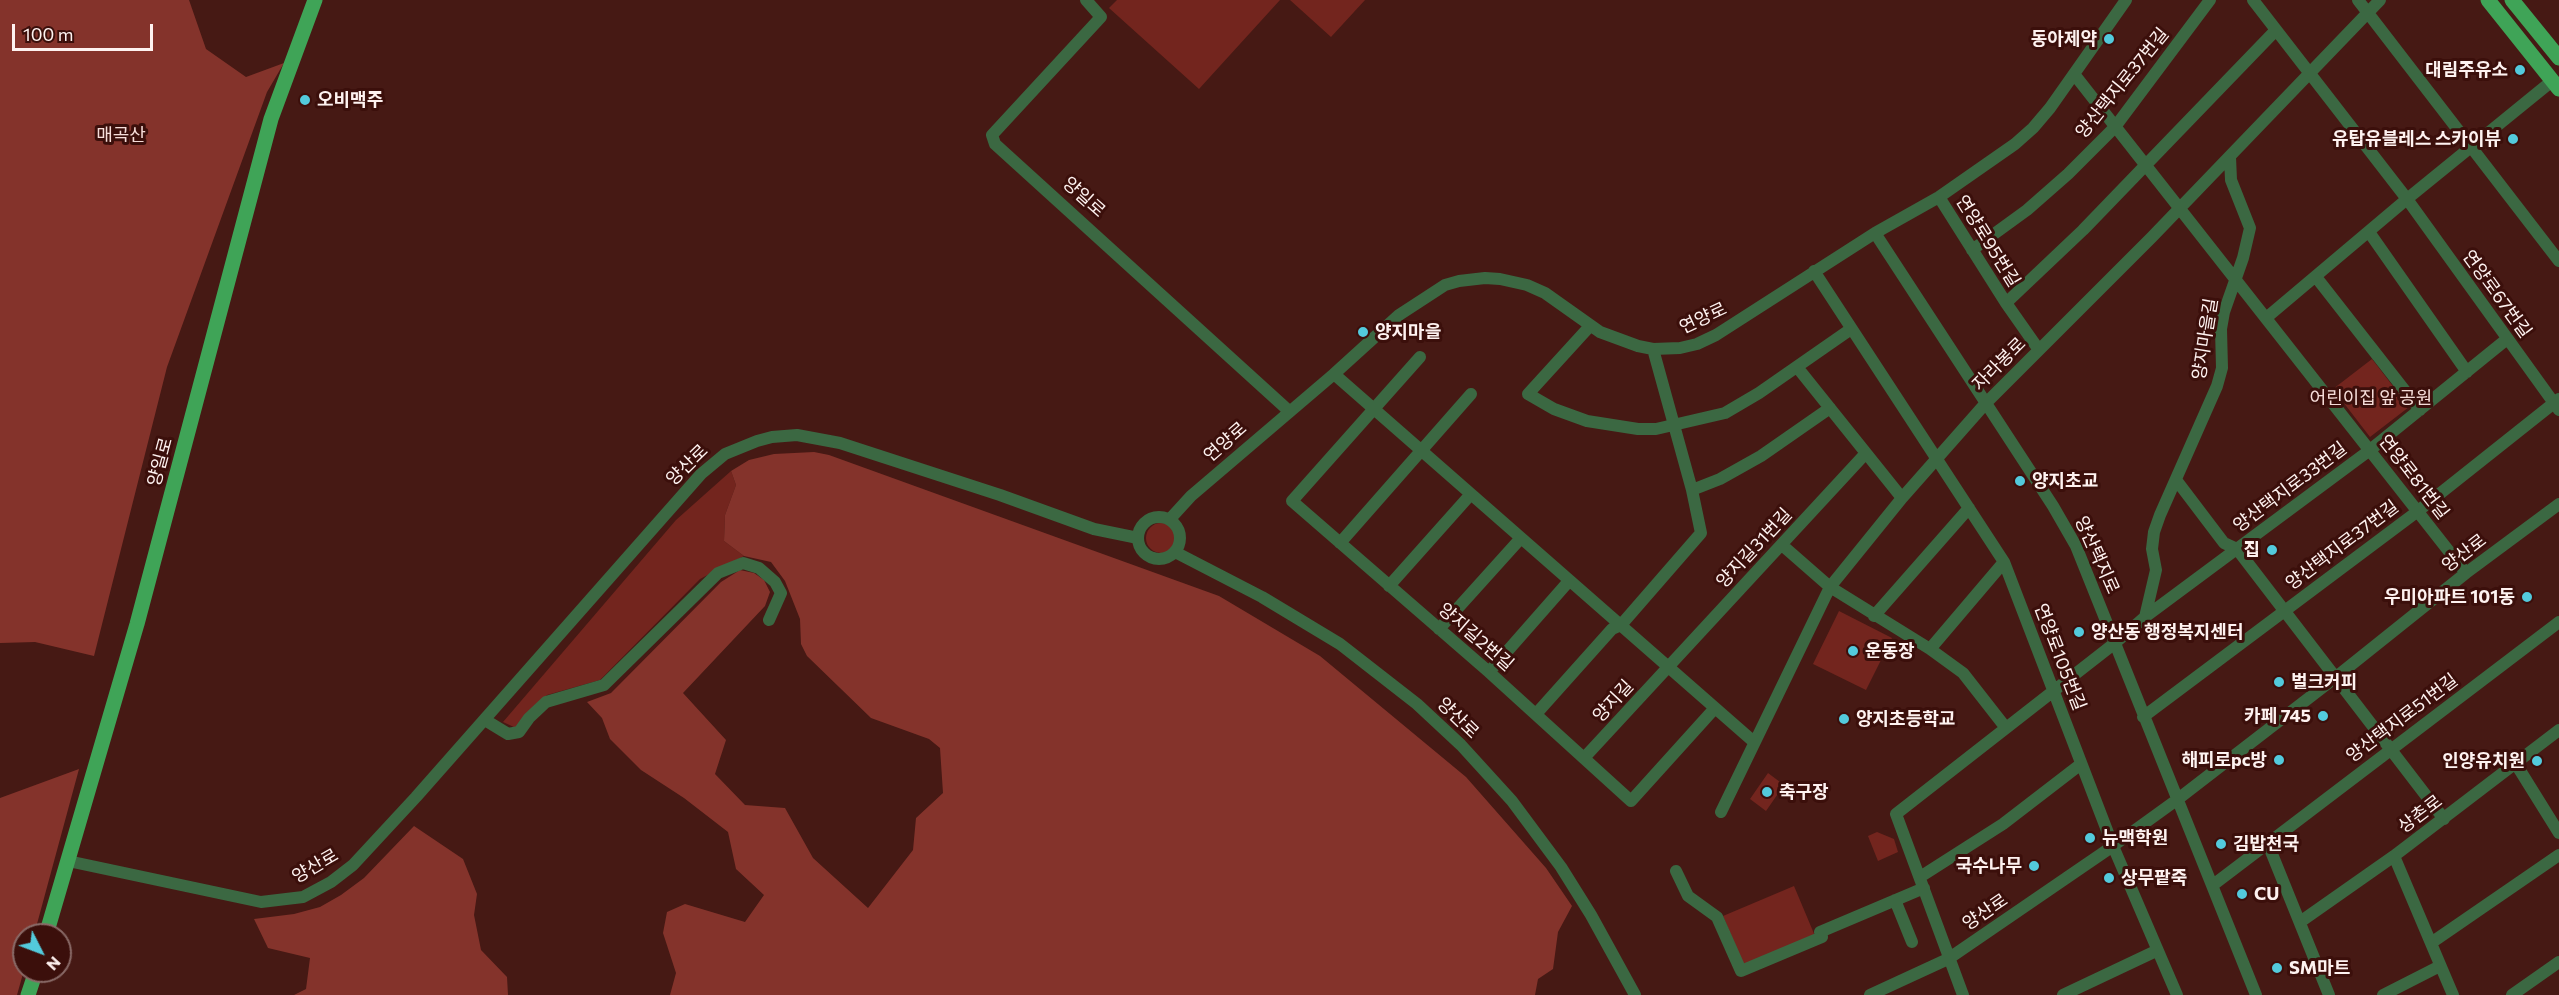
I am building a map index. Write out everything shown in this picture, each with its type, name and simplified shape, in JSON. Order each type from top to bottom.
[{"type":"main road","name":"양일로","points":[[50,923],[137,624],[271,119],[315,0]]},
{"type":"main road","points":[[2488,0],[2556,85]]},
{"type":"main road","points":[[2512,0],[2559,58]]},
{"type":"street","name":"양일로","points":[[1086,0],[1101,17],[992,135],[995,144],[1289,411]]},
{"type":"street","name":"연양로","points":[[1170,519],[1191,496],[1334,374],[1399,315],[1426,295],[1459,280],[1500,279],[1527,285],[1545,293],[1590,326],[1624,342],[1653,349],[1680,348],[1697,344],[1716,335],[1814,271],[1939,197],[1993,161],[2033,128],[2126,0]]},
{"type":"street","name":"양산택지로37번길","points":[[1972,250],[2034,204],[2115,127],[2210,0]]},
{"type":"street","name":"연양로67번길","points":[[2253,0],[2407,199],[2507,339],[2557,404]]},
{"type":"street","points":[[2358,0],[2559,261]]},
{"type":"street","name":"자라봉로","points":[[1720,812],[1830,587],[1902,498],[1985,404],[2230,157],[2380,0]]},
{"type":"street","points":[[2145,165],[2276,30]]},
{"type":"street","name":"연양로81번길","points":[[2074,74],[2466,573]]},
{"type":"street","points":[[2266,318],[2407,199],[2556,85]]},
{"type":"street","name":"양지마을길","points":[[2145,617],[2156,570],[2152,549],[2154,532],[2220,376],[2223,356],[2221,329],[2223,312],[2250,228],[2231,180],[2230,157]]},
{"type":"street","name":"연양로95번길","points":[[2006,303],[2083,230],[2145,165]]},
{"type":"street","name":"연양로95번길","points":[[1939,197],[2006,303],[2039,350]]},
{"type":"street","points":[[2369,232],[2467,372]]},
{"type":"street","name":"양산택지로","points":[[1875,233],[2065,525],[2076,546],[2255,992],[2242,995]]},
{"type":"street","name":"연양로105번길","points":[[1814,271],[2004,562],[2113,846]]},
{"type":"street","points":[[2316,277],[2420,410]]},
{"type":"street","points":[[1590,326],[1528,394],[1554,409],[1602,425],[1647,429],[1673,426],[1725,413],[1851,329]]},
{"type":"street","name":"양산택지로33번길","points":[[1922,883],[1896,814],[2145,617],[2370,450],[2507,339]]},
{"type":"street","points":[[1536,714],[1612,629],[1621,625],[1701,533],[1692,490],[1653,349]]},
{"type":"street","points":[[1375,410],[1420,357]]},
{"type":"street","points":[[1797,367],[1902,498]]},
{"type":"street","points":[[1334,374],[1754,742]]},
{"type":"street","points":[[1340,543],[1471,394]]},
{"type":"street","name":"양산택지로37번길","points":[[2144,717],[2557,404]]},
{"type":"street","points":[[1692,490],[1720,479],[1761,456],[1830,408]]},
{"type":"street","name":"양지길2번길","points":[[1375,410],[1292,501],[1489,672],[1631,801],[1715,708]]},
{"type":"street","name":"양산로","points":[[68,861],[247,901],[273,902],[303,897],[331,882],[353,865],[485,720],[701,474],[725,454],[757,441],[797,435],[840,443],[1000,495],[1094,529],[1138,538]]},
{"type":"street","name":"양지길31번길","points":[[1669,668],[1866,453]]},
{"type":"street","points":[[2176,481],[2224,543],[2237,549]]},
{"type":"street","points":[[1389,586],[1471,494]]},
{"type":"street","name":"양산로","points":[[1870,995],[1948,958],[2113,846],[2336,677],[2466,573],[2559,504]]},
{"type":"street","points":[[1874,616],[1969,508]]},
{"type":"street","points":[[1161,516],[1170,519],[1176,525],[1180,543],[1175,552],[1163,559],[1150,557],[1142,551],[1138,538],[1139,531],[1147,520],[1161,516]]},
{"type":"street","points":[[1439,629],[1521,538]]},
{"type":"street","points":[[1782,545],[1830,587],[1963,672],[2006,728]]},
{"type":"street","name":"양산택지로33번길","points":[[2237,549],[2336,677]]},
{"type":"street","name":"양산로","points":[[1175,552],[1262,597],[1340,644],[1417,704],[1461,746],[1512,801],[1561,867],[1635,995]]},
{"type":"street","points":[[1930,649],[2004,562]]},
{"type":"street","points":[[485,720],[508,734],[519,732],[529,718],[546,702],[604,685],[718,573],[743,563],[759,568],[775,582],[780,593],[769,620]]},
{"type":"street","points":[[1489,672],[1569,581]]},
{"type":"street","name":"양산택지로51번길","points":[[2213,885],[2559,622]]},
{"type":"street","name":"양지길","points":[[1584,758],[1669,668]]},
{"type":"street","points":[[2336,677],[2444,819]]},
{"type":"street","name":"상촌로","points":[[2300,922],[2444,819],[2559,730]]},
{"type":"street","points":[[1676,871],[1688,897],[1717,917],[1741,971],[1822,937],[1820,932],[1895,900],[2003,824],[2081,764]]},
{"type":"street","points":[[2516,764],[2559,833]]},
{"type":"street","points":[[2268,844],[2329,995]]},
{"type":"street","points":[[2113,846],[2156,951],[2177,995]]},
{"type":"street","points":[[2394,855],[2453,995]]},
{"type":"street","points":[[2430,943],[2559,855]]},
{"type":"street","points":[[1922,883],[1963,995]]},
{"type":"street","points":[[1895,900],[1912,942]]},
{"type":"street","points":[[2063,995],[2156,951]]},
{"type":"street","points":[[2512,995],[2559,962]]},
{"type":"street","points":[[2383,995],[2440,966]]},
{"type":"green space","name":"매곡산","points":[[0,0],[189,0],[206,49],[246,77],[284,63],[267,92],[167,367],[94,656],[35,642],[0,643]]},
{"type":"green space","points":[[1117,0],[1280,0],[1199,89],[1109,8]]},
{"type":"green space","points":[[1290,0],[1365,0],[1331,37]]},
{"type":"green space","name":"어린이집 앞 공원","points":[[2372,359],[2409,407],[2370,437],[2333,389]]},
{"type":"green space","points":[[814,452],[829,455],[1219,596],[1320,656],[1466,777],[1546,868],[1572,906],[1558,932],[1553,969],[1538,979],[1535,995],[670,995],[676,973],[663,933],[667,912],[685,904],[745,922],[764,895],[736,869],[728,832],[684,798],[641,770],[610,739],[602,718],[587,702],[611,693],[721,582],[740,570],[754,573],[764,580],[770,592],[765,606],[683,693],[726,740],[715,774],[745,805],[785,808],[813,858],[868,908],[913,850],[916,818],[943,793],[940,748],[929,739],[871,718],[807,656],[801,644],[800,619],[785,581],[771,562],[744,556],[724,541],[725,515],[736,485],[731,471],[749,460],[774,454]]},
{"type":"green space","points":[[731,471],[736,485],[725,515],[724,541],[744,556],[700,579],[600,680],[547,695],[528,712],[516,728],[503,722],[676,520]]},
{"type":"green space","points":[[1161,523],[1172,527],[1176,538],[1172,549],[1161,553],[1150,549],[1146,538],[1150,527]]},
{"type":"green space","name":"운동장","points":[[1839,611],[1892,638],[1866,690],[1813,664]]},
{"type":"green space","points":[[79,769],[37,923],[12,923],[12,983],[20,983],[17,995],[0,995],[0,798]]},
{"type":"green space","name":"축구장","points":[[1768,773],[1784,785],[1766,811],[1750,799]]},
{"type":"green space","points":[[414,826],[463,859],[477,894],[474,915],[481,950],[507,977],[508,995],[294,995],[306,989],[310,958],[268,948],[254,919],[294,914],[320,907],[341,895],[364,878]]},
{"type":"green space","points":[[1877,832],[1894,839],[1898,852],[1878,861],[1868,836]]},
{"type":"green space","points":[[1794,886],[1815,936],[1744,966],[1723,916]]},
{"type":"place","name":"동아제약","points":[[2109,39]]},
{"type":"place","name":"대림주유소","points":[[2520,70]]},
{"type":"place","name":"오비맥주","points":[[305,100]]},
{"type":"place","name":"유탑유블레스 스카이뷰","points":[[2513,139]]},
{"type":"place","name":"양지마을","points":[[1363,332]]},
{"type":"place","name":"양지초교","points":[[2020,481]]},
{"type":"place","name":"집","points":[[2272,550]]},
{"type":"place","name":"우미아파트 101동","points":[[2527,597]]},
{"type":"place","name":"양산동 행정복지센터","points":[[2079,632]]},
{"type":"place","name":"운동장","points":[[1853,651]]},
{"type":"place","name":"벌크커피","points":[[2279,682]]},
{"type":"place","name":"카페 745","points":[[2323,716]]},
{"type":"place","name":"양지초등학교","points":[[1844,719]]},
{"type":"place","name":"해피로pc방","points":[[2279,760]]},
{"type":"place","name":"인양유치원","points":[[2537,761]]},
{"type":"place","name":"축구장","points":[[1767,792]]},
{"type":"place","name":"뉴맥학원","points":[[2090,838]]},
{"type":"place","name":"김밥천국","points":[[2221,844]]},
{"type":"place","name":"국수나무","points":[[2034,866]]},
{"type":"place","name":"상무팥죽","points":[[2109,878]]},
{"type":"place","name":"CU","points":[[2242,894]]},
{"type":"place","name":"SM마트","points":[[2277,968]]}]
